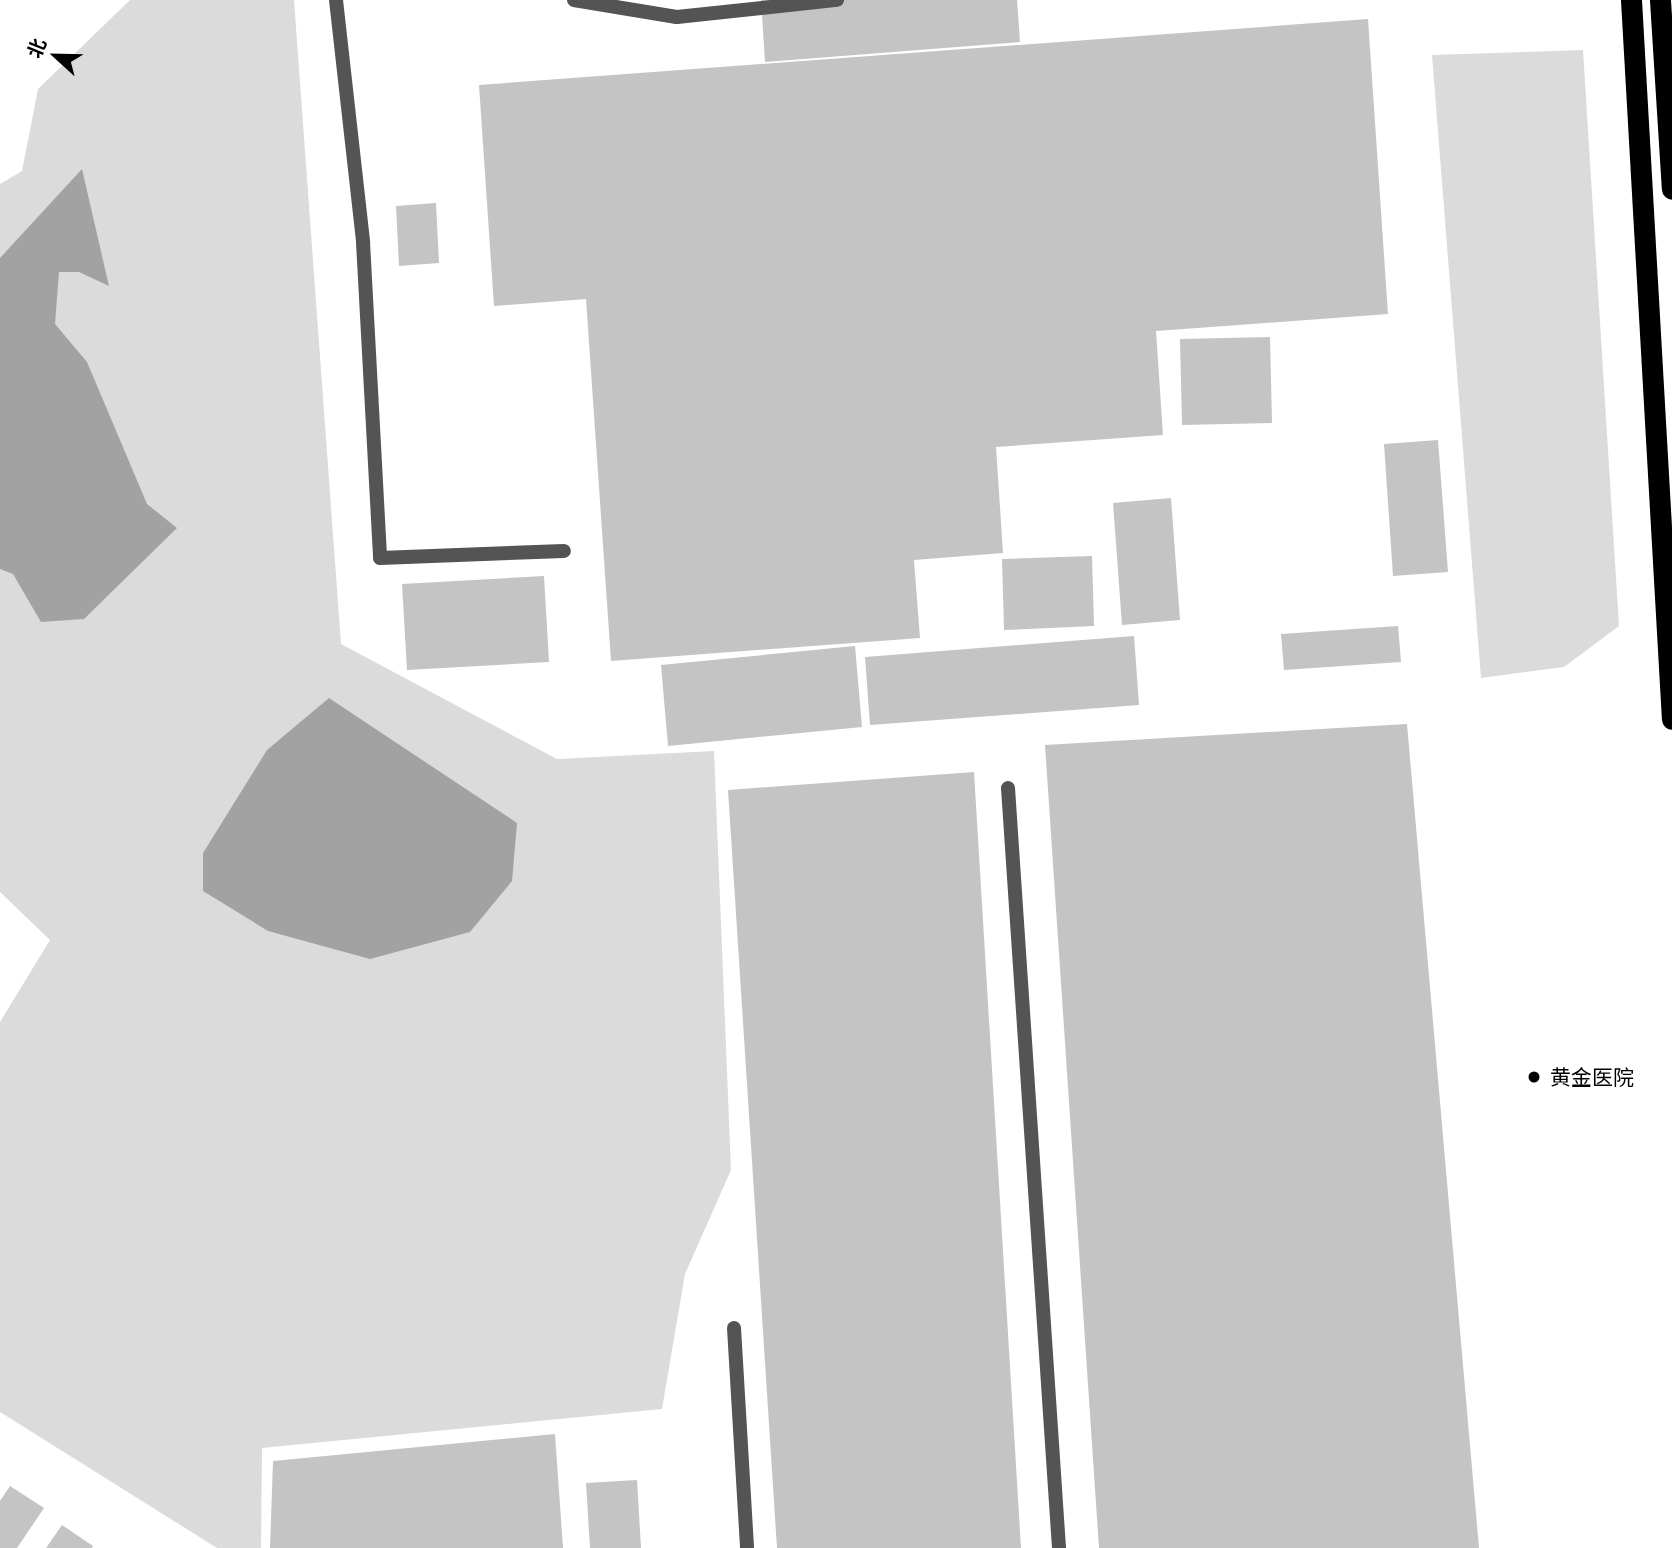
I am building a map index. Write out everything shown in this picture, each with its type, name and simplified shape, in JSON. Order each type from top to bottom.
[{"type":"highway","points":[[1631,0],[1672,719]]},
{"type":"highway","points":[[1660,0],[1672,189]]},
{"type":"street","points":[[336,0],[363,242],[380,558],[564,551]]},
{"type":"street","points":[[575,0],[677,17],[837,0]]},
{"type":"street","points":[[1008,788],[1059,1548]]},
{"type":"street","points":[[734,1328],[747,1548]]},
{"type":"shaded area","points":[[130,0],[294,0],[341,644],[557,759],[714,751],[731,1170],[685,1274],[662,1409],[262,1448],[261,1548],[217,1548],[0,1412],[0,1022],[50,940],[0,892],[0,184],[22,171],[38,89]]},
{"type":"shaded area","points":[[1583,50],[1619,626],[1564,667],[1481,678],[1432,55]]},
{"type":"shaded area","points":[[82,169],[109,286],[79,272],[59,272],[55,324],[87,362],[147,504],[177,528],[84,619],[41,622],[13,574],[0,569],[0,258]]},
{"type":"shaded area","points":[[329,698],[517,823],[512,881],[470,932],[370,959],[268,931],[203,891],[203,853],[267,750]]},
{"type":"building","points":[[761,0],[1017,0],[1020,42],[765,62]]},
{"type":"building","points":[[1368,19],[1388,314],[1156,331],[1163,435],[996,447],[1003,553],[914,560],[920,638],[611,661],[586,299],[494,306],[479,85]]},
{"type":"building","points":[[436,203],[439,263],[399,266],[396,206]]},
{"type":"building","points":[[1270,337],[1272,423],[1182,425],[1180,339]]},
{"type":"building","points":[[1438,440],[1448,572],[1393,576],[1384,444]]},
{"type":"building","points":[[1171,498],[1180,620],[1122,625],[1113,503]]},
{"type":"building","points":[[1092,556],[1094,626],[1004,630],[1002,559]]},
{"type":"building","points":[[544,576],[549,662],[407,670],[402,584]]},
{"type":"building","points":[[1398,626],[1401,662],[1284,670],[1281,634]]},
{"type":"building","points":[[1134,636],[1139,705],[870,725],[865,657]]},
{"type":"building","points":[[855,646],[862,727],[668,746],[661,665]]},
{"type":"building","points":[[1407,724],[1479,1548],[1099,1548],[1045,745]]},
{"type":"building","points":[[974,772],[1021,1548],[777,1548],[728,790]]},
{"type":"building","points":[[555,1434],[563,1548],[270,1548],[273,1461]]},
{"type":"building","points":[[637,1480],[641,1548],[590,1548],[586,1483]]},
{"type":"building","points":[[10,1486],[44,1508],[17,1548],[0,1548],[0,1501]]},
{"type":"building","points":[[62,1525],[93,1546],[92,1548],[46,1548]]},
{"type":"place","name":"黄金医院","points":[[1534,1077]]}]
